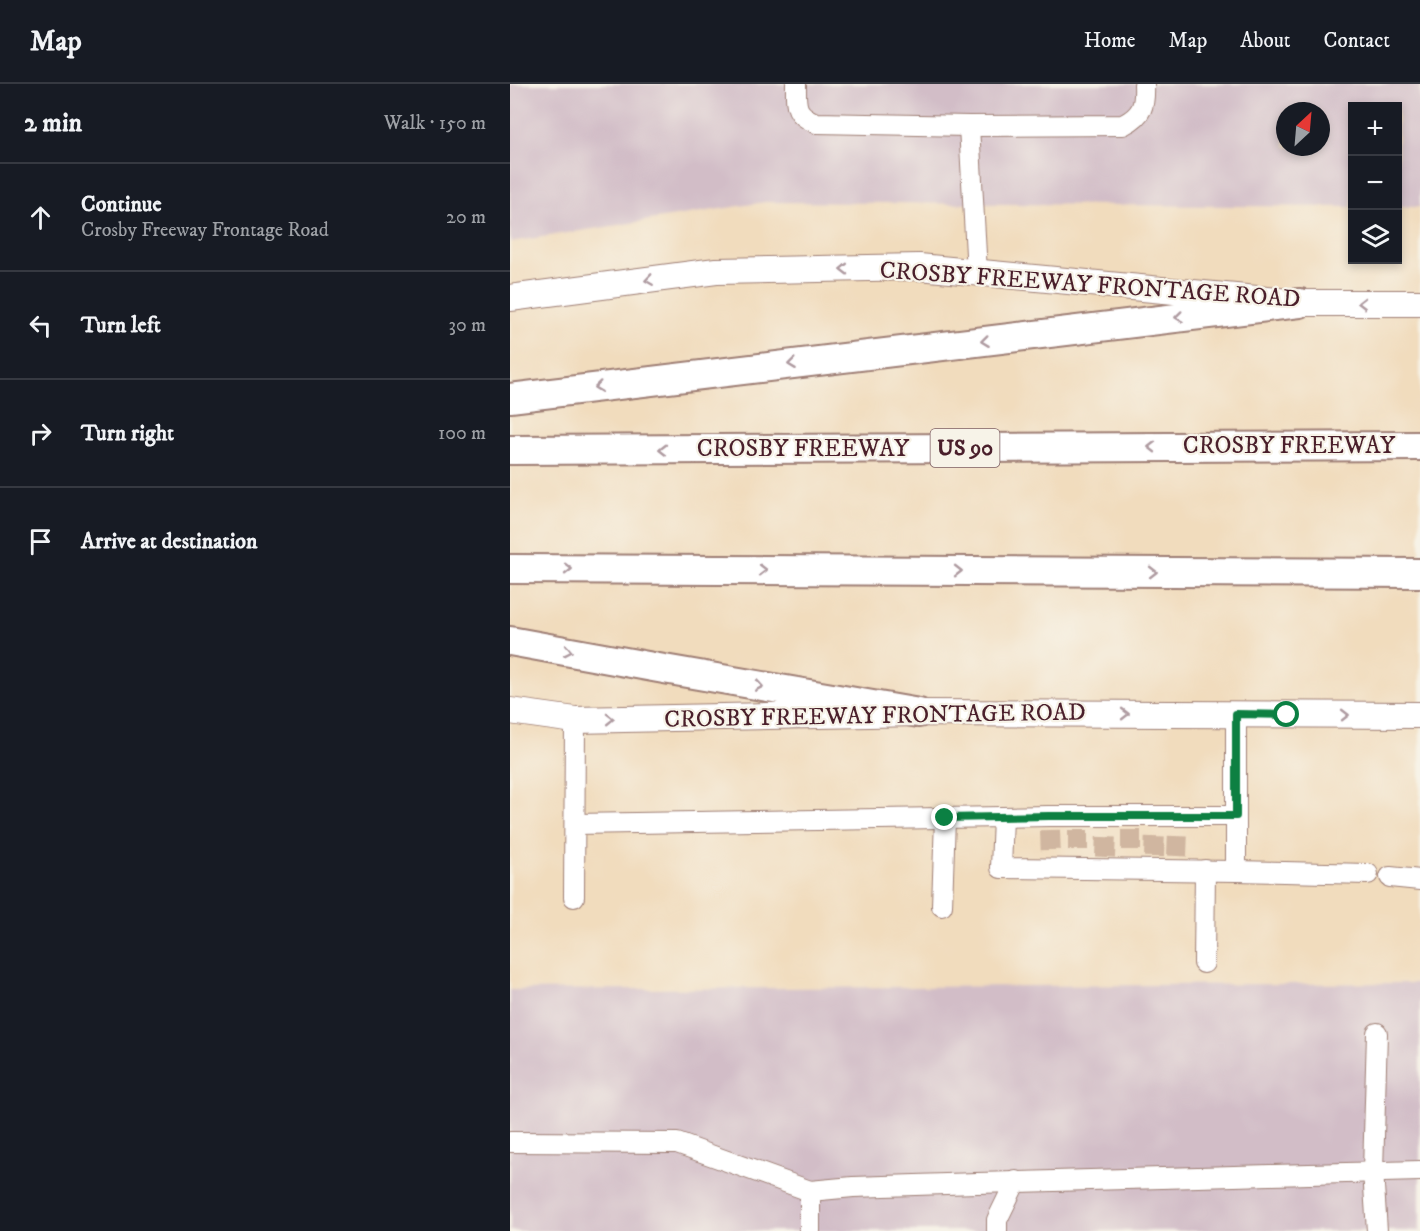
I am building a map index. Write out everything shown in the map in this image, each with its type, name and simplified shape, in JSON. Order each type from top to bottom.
[{"type":"highway","points":[[510,398],[1300,303]]},
{"type":"highway","name":"CROSBY FREEWAY","points":[[510,450],[1420,446]]},
{"type":"highway","points":[[510,569],[1420,573]]},
{"type":"highway","points":[[510,641],[919,713]]},
{"type":"main road","name":"CROSBY FREEWAY FRONTAGE ROAD","points":[[510,298],[716,271],[919,267],[1300,303],[1420,303]]},
{"type":"main road","name":"CROSBY FREEWAY FRONTAGE ROAD","points":[[510,711],[575,720],[919,713],[1420,715]]},
{"type":"lane","points":[[796,84],[795,104],[799,113],[816,123],[969,126],[1123,125],[1139,113],[1145,102],[1144,84]]},
{"type":"lane","points":[[969,126],[978,273]]},
{"type":"lane","points":[[1236,714],[1236,871]]},
{"type":"lane","points":[[574,897],[575,720]]},
{"type":"lane","points":[[575,824],[1003,817],[1049,823],[1179,823],[1236,816]]},
{"type":"lane","points":[[1003,817],[1001,868],[1078,862],[1177,863],[1205,870],[1368,874]]},
{"type":"lane","points":[[942,906],[945,818]]},
{"type":"lane","points":[[1204,963],[1205,870]]},
{"type":"lane","points":[[1390,877],[1420,879]]},
{"type":"lane","points":[[1377,1033],[1373,1171],[1377,1231]]},
{"type":"lane","points":[[510,1142],[677,1143],[810,1191],[1016,1181],[1420,1171]]},
{"type":"lane","points":[[998,1231],[997,1220],[1016,1181]]},
{"type":"lane","points":[[810,1191],[810,1231]]},
{"type":"shaded area","points":[[510,84],[1420,84],[1420,207],[1402,207],[1402,102],[1348,102],[1348,207],[765,202],[510,242]]},
{"type":"shaded area","points":[[1420,983],[1420,1231],[510,1231],[510,990]]},
{"type":"tunnel","points":[[1050,830],[1051,859]]},
{"type":"tunnel","points":[[1078,830],[1078,856]]},
{"type":"tunnel","points":[[1131,830],[1131,856]]},
{"type":"tunnel","points":[[1154,857],[1155,830]]},
{"type":"tunnel","points":[[1177,856],[1178,830]]},
{"type":"tunnel","points":[[1105,857],[1106,831]]},
{"type":"route","points":[[945,818],[1236,816],[1236,714],[1287,715]]}]
